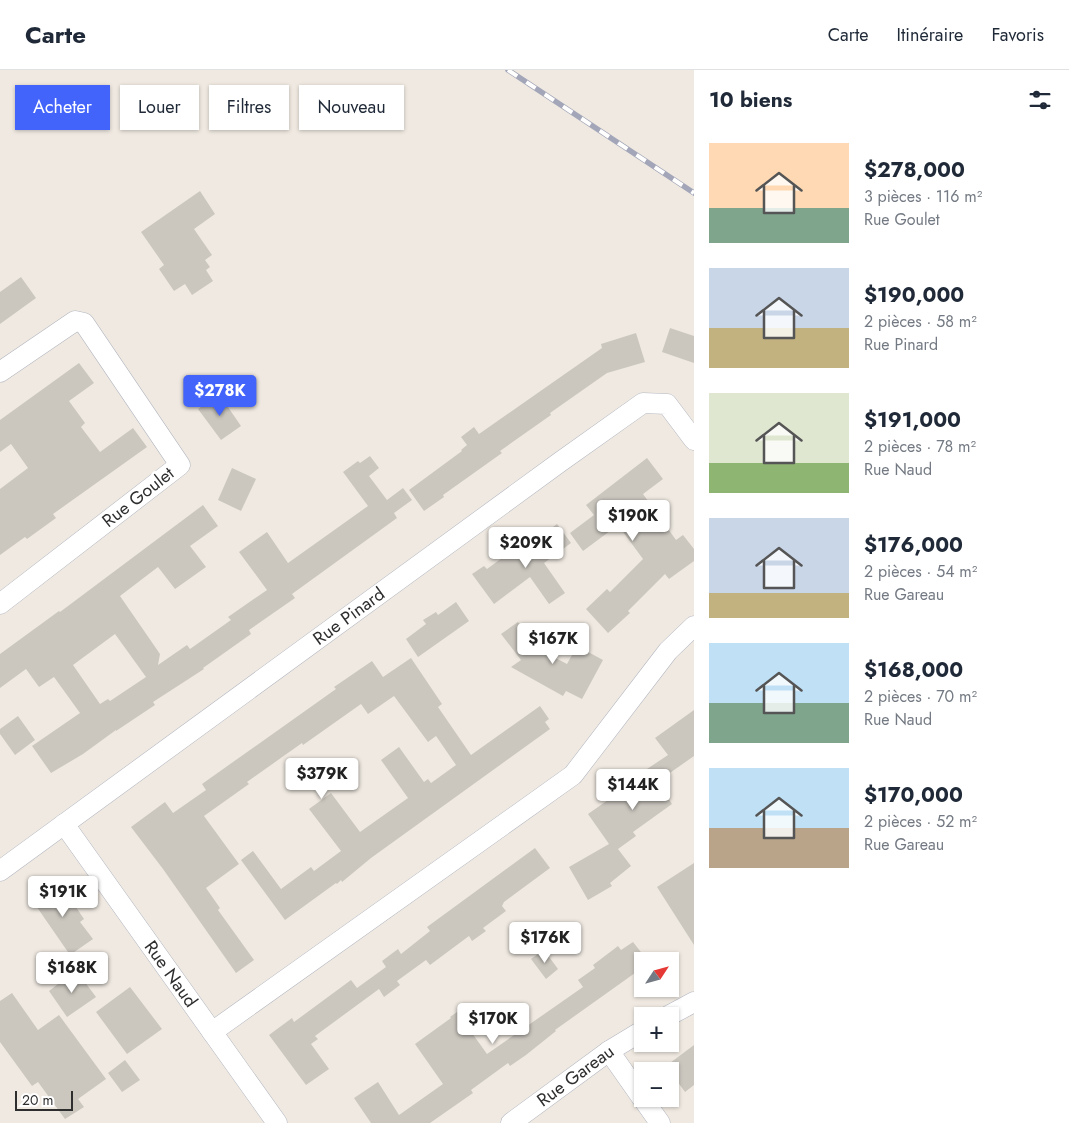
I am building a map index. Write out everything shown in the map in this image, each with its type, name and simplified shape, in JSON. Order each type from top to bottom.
[{"type":"street","name":"Rue Goulet","points":[[0,372],[75,321],[84,323],[180,465],[0,604]]},
{"type":"street","name":"Rue Pinard","points":[[0,871],[552,467],[643,403],[667,404],[694,440]]},
{"type":"street","points":[[212,1032],[573,775],[668,651],[694,626]]},
{"type":"street","name":"Rue Naud","points":[[64,824],[277,1123]]},
{"type":"street","points":[[679,1010],[694,1002]]},
{"type":"street","name":"Rue Gareau","points":[[511,1123],[609,1051],[634,1036]]},
{"type":"street","points":[[609,1051],[634,1086]]},
{"type":"street","points":[[649,1107],[660,1123]]},
{"type":"building","points":[[200,191],[215,214],[194,229],[212,255],[205,260],[210,267],[206,270],[213,281],[192,295],[185,284],[174,291],[159,269],[164,265],[141,232]]},
{"type":"building","points":[[21,277],[36,298],[0,324],[0,292]]},
{"type":"building","points":[[670,328],[694,336],[694,363],[662,352]]},
{"type":"building","points":[[636,333],[645,362],[607,373],[550,413],[551,415],[500,451],[502,453],[443,495],[444,497],[424,511],[409,490],[462,451],[467,445],[461,437],[474,427],[479,434],[602,348],[601,344]]},
{"type":"building","points":[[79,363],[94,383],[69,401],[85,423],[81,427],[100,452],[133,428],[147,447],[53,514],[56,518],[27,539],[25,537],[0,555],[0,489],[28,468],[11,444],[0,452],[0,420]]},
{"type":"building","points":[[219,394],[241,426],[221,440],[198,409]]},
{"type":"building","points":[[370,456],[379,468],[369,476],[387,500],[403,488],[412,500],[394,513],[397,518],[292,594],[295,598],[249,630],[251,634],[204,669],[153,702],[155,705],[83,754],[51,773],[32,746],[80,713],[54,677],[39,687],[26,669],[0,688],[0,654],[60,612],[203,505],[218,526],[190,546],[206,567],[175,589],[158,567],[120,596],[160,654],[158,665],[187,645],[190,649],[231,620],[228,617],[267,590],[239,552],[267,532],[288,563],[368,506],[343,472],[358,461],[360,463]],"holes":[[[115,634],[146,677],[110,701],[108,699],[100,704],[73,665]]]},
{"type":"building","points":[[647,458],[663,479],[643,494],[676,540],[683,535],[694,549],[694,561],[669,579],[665,574],[628,611],[630,613],[608,633],[586,609],[607,589],[610,592],[643,559],[618,525],[583,551],[570,533],[594,515],[586,505]]},
{"type":"building","points":[[232,468],[256,479],[241,511],[218,500]]},
{"type":"building","points":[[557,524],[571,543],[544,563],[565,593],[549,604],[530,577],[494,604],[472,574],[484,566],[487,569],[506,555],[510,559]]},
{"type":"building","points":[[456,602],[469,621],[418,657],[406,639],[426,624],[423,620],[436,612],[438,615]]},
{"type":"building","points":[[518,622],[527,635],[544,652],[567,664],[577,646],[603,660],[582,699],[566,691],[563,696],[511,667],[521,660],[501,634]]},
{"type":"building","points":[[411,658],[442,704],[438,707],[471,755],[540,706],[549,719],[545,722],[550,729],[371,858],[342,882],[341,880],[336,883],[285,920],[241,860],[253,851],[281,889],[311,867],[314,871],[341,851],[309,809],[331,793],[360,832],[408,798],[381,760],[399,747],[424,782],[428,779],[431,783],[456,765],[436,736],[428,742],[394,696],[368,714],[361,704],[247,782],[249,784],[204,816],[239,864],[206,888],[220,908],[218,910],[254,960],[236,973],[131,827],[165,802],[173,813],[206,790],[202,784],[336,689],[334,687],[372,661],[383,677]]},
{"type":"building","points":[[694,710],[694,756],[657,782],[672,804],[633,832],[636,836],[618,849],[631,866],[610,883],[612,886],[588,900],[569,867],[609,844],[588,814],[628,786],[626,783],[668,755],[655,738]]},
{"type":"building","points":[[18,716],[35,740],[15,755],[0,734],[0,729]]},
{"type":"building","points":[[535,848],[550,868],[504,902],[502,906],[506,911],[483,928],[486,931],[472,941],[469,936],[430,965],[426,960],[397,981],[400,985],[384,997],[379,989],[315,1036],[318,1039],[311,1044],[329,1069],[306,1085],[269,1035],[292,1018],[294,1022],[351,980],[357,988],[386,967],[382,961],[398,949],[401,954],[430,931],[427,927]]},
{"type":"building","points":[[694,863],[694,945],[657,887]]},
{"type":"building","points":[[59,882],[84,919],[80,922],[93,939],[70,955],[32,900]]},
{"type":"building","points":[[633,942],[641,952],[634,952],[634,974],[555,1030],[526,1055],[510,1066],[508,1063],[471,1090],[473,1093],[430,1123],[371,1123],[354,1098],[378,1082],[399,1115],[443,1084],[415,1044],[450,1017],[464,1007],[479,1028],[472,1033],[487,1054],[583,987],[578,980],[595,968],[593,965],[618,946],[621,950]]},
{"type":"building","points":[[544,950],[558,969],[546,979],[531,959]]},
{"type":"building","points":[[76,970],[96,997],[67,1017],[49,991]]},
{"type":"building","points":[[130,987],[162,1029],[127,1054],[96,1012]]},
{"type":"building","points":[[12,993],[38,1030],[59,1015],[106,1079],[78,1099],[84,1107],[65,1119],[38,1082],[32,1086],[0,1042],[0,1001]]},
{"type":"building","points":[[694,1045],[694,1085],[685,1092],[679,1084],[679,1062],[671,1062]]},
{"type":"building","points":[[125,1060],[140,1080],[122,1092],[108,1073]]},
{"type":"railway","points":[[508,70],[694,193]]}]
